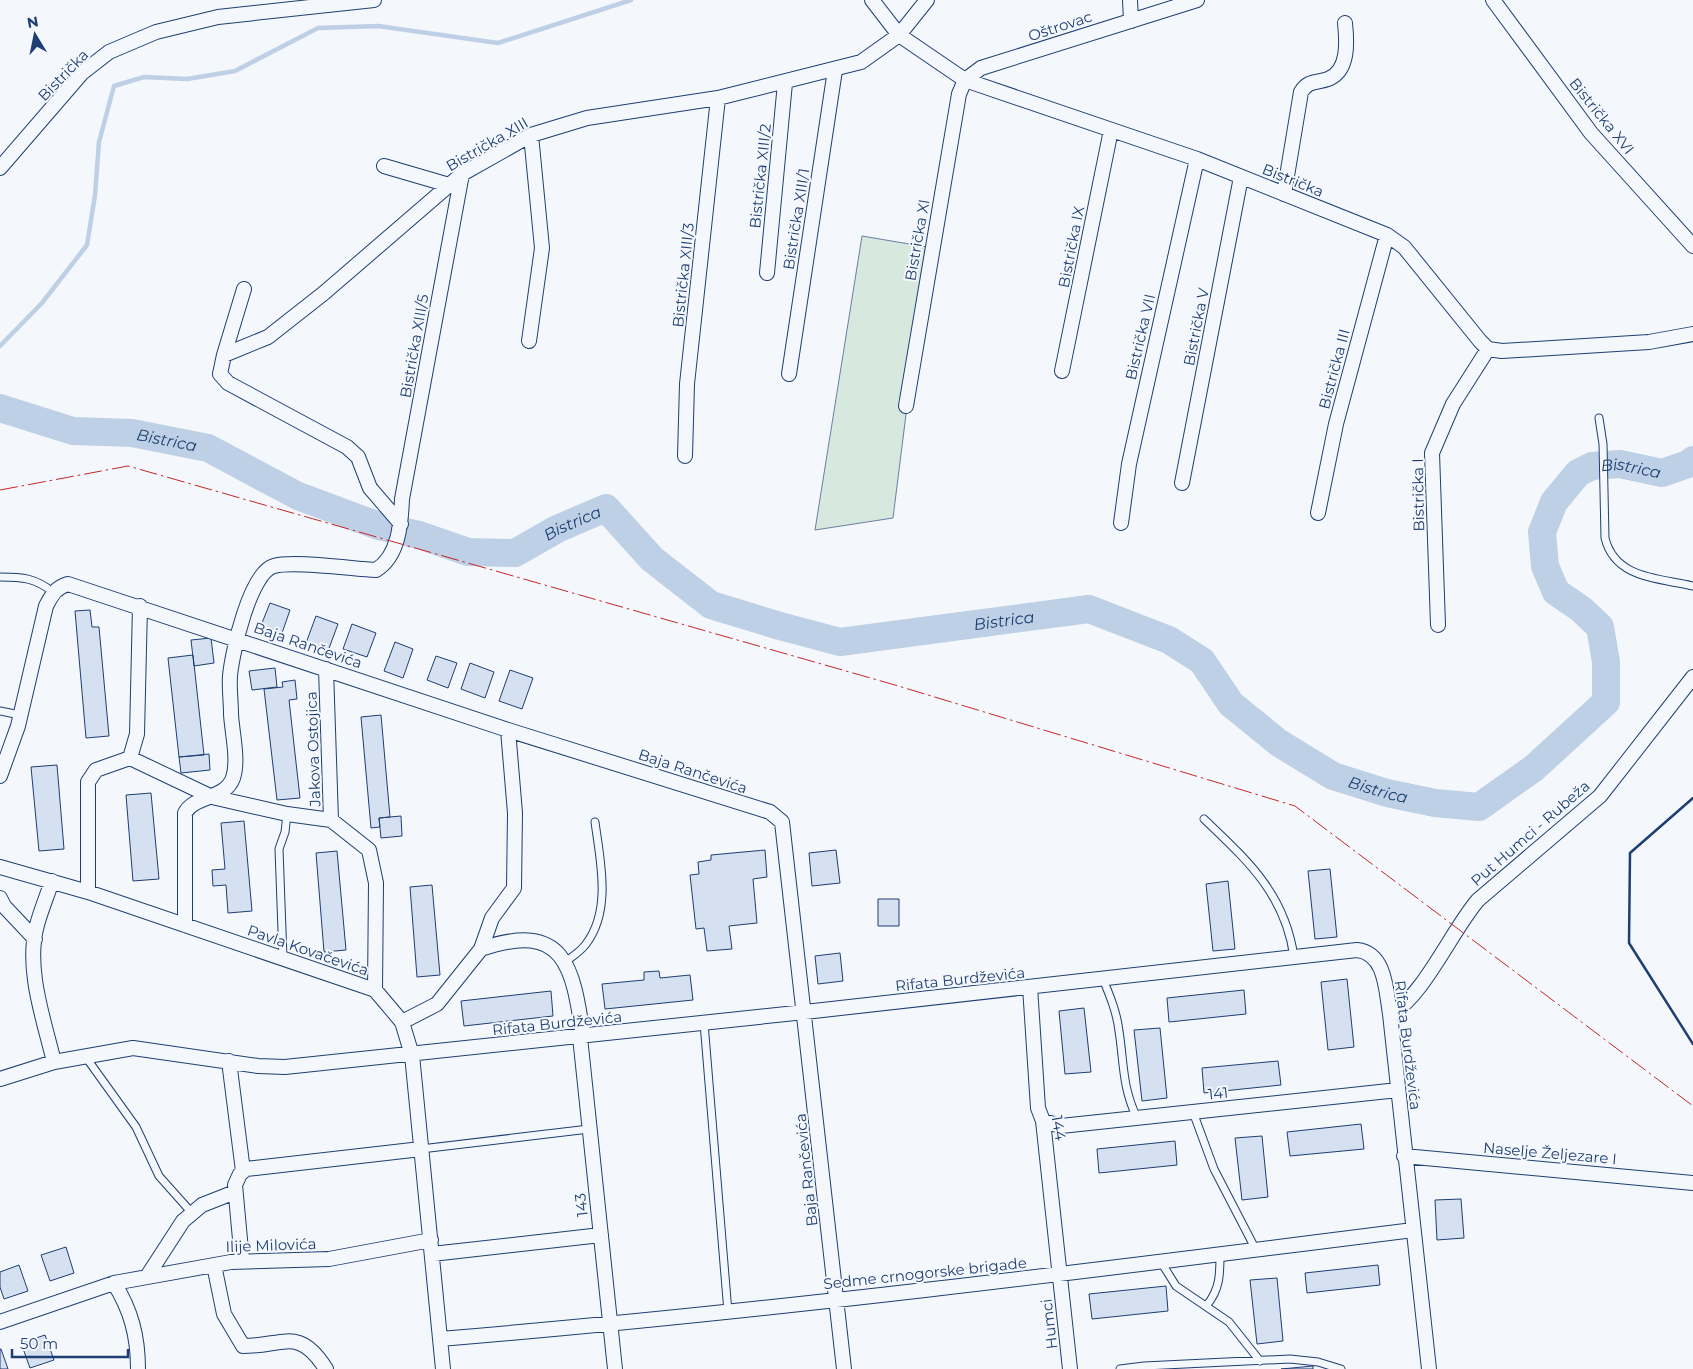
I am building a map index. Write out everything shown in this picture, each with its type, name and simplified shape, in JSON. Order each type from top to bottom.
[{"type":"street","name":"Bistrička","points":[[0,168],[82,73],[109,52],[156,32],[218,17],[374,0]]},
{"type":"street","name":"Bistrička","points":[[872,0],[899,35],[965,80],[1197,159],[1387,235],[1404,247],[1449,305],[1488,349]]},
{"type":"street","name":"Bistrička XIII","points":[[224,355],[268,337],[324,293],[462,174],[531,135],[587,118],[718,98],[785,83],[861,62],[899,35],[927,0]]},
{"type":"street","points":[[1130,0],[1131,21]]},
{"type":"street","name":"Oštrovac","points":[[965,80],[981,68],[1197,0]]},
{"type":"street","name":"Bistrička XVI","points":[[1493,0],[1591,133],[1693,246]]},
{"type":"street","points":[[1284,194],[1302,92],[1305,86],[1337,74],[1343,65],[1347,37],[1345,23]]},
{"type":"street","name":"Bistrička XIII/1","points":[[789,374],[835,70]]},
{"type":"street","name":"Bistrička XI","points":[[906,406],[959,94],[965,80]]},
{"type":"street","name":"Bistrička XIII/2","points":[[767,273],[785,83]]},
{"type":"street","name":"Bistrička XIII/3","points":[[685,456],[687,384],[718,98]]},
{"type":"street","name":"Bistrička IX","points":[[1062,371],[1111,130]]},
{"type":"street","points":[[529,341],[542,248],[531,135]]},
{"type":"street","name":"Bistrička VII","points":[[1121,523],[1129,464],[1197,159]]},
{"type":"street","points":[[384,166],[449,185]]},
{"type":"street","name":"Bistrička XIII/5","points":[[236,638],[260,576],[272,566],[289,565],[376,570],[384,564],[394,548],[401,524],[402,499],[462,174]]},
{"type":"street","name":"Bistrička V","points":[[1182,483],[1241,177]]},
{"type":"street","name":"Bistrička III","points":[[1318,513],[1336,424],[1387,235]]},
{"type":"street","points":[[244,289],[220,374],[228,383],[347,447],[358,457],[370,488],[401,524]]},
{"type":"street","points":[[1488,349],[1502,351],[1649,342],[1693,334]]},
{"type":"street","name":"Bistrička I","points":[[1438,625],[1432,453],[1452,404],[1488,349]]},
{"type":"street","name":"Baja Rančevića","points":[[53,592],[60,586],[68,584],[140,606],[508,730],[770,812],[782,822],[844,1369]]},
{"type":"street","points":[[0,776],[20,715],[46,606],[53,592]]},
{"type":"street","points":[[130,758],[138,734],[140,606]]},
{"type":"street","points":[[185,925],[185,813],[192,805],[212,797],[224,789],[233,779],[230,677],[236,638]]},
{"type":"street","name":"Jakova Ostojica","points":[[326,669],[331,820],[369,850],[376,883],[375,990]]},
{"type":"street","name":"Put Humci - Rubeža","points":[[1390,1014],[1402,1008],[1415,994],[1464,917],[1478,900],[1600,796],[1693,677]]},
{"type":"street","points":[[402,1022],[437,1004],[481,949],[492,918],[514,888],[515,813],[508,730]]},
{"type":"street","points":[[88,892],[88,782],[96,770],[130,758],[212,797],[287,814],[331,820]]},
{"type":"street","name":"Pavla Kovačevića","points":[[0,867],[88,892],[375,990],[402,1022],[412,1055],[444,1369]]},
{"type":"street","points":[[52,881],[36,927],[35,986],[54,1062]]},
{"type":"street","points":[[0,898],[4,906],[35,939]]},
{"type":"street","points":[[481,949],[519,939],[537,941],[553,949],[565,962]]},
{"type":"street","name":"Rifata Burdževića","points":[[0,1079],[54,1062],[133,1048],[284,1067],[581,1037],[1357,950],[1372,954],[1381,970],[1390,1014],[1404,1156],[1429,1369]]},
{"type":"street","name":"143","points":[[565,962],[575,985],[615,1369]]},
{"type":"street","name":"144","points":[[1030,987],[1038,1108],[1043,1121],[1060,1275]]},
{"type":"street","points":[[229,1061],[243,1171],[235,1185],[242,1262]]},
{"type":"street","name":"141","points":[[1043,1121],[1061,1126],[1398,1090]]},
{"type":"street","points":[[243,1171],[265,1165],[421,1149]]},
{"type":"street","name":"Naselje Željezare I","points":[[1404,1156],[1693,1183]]},
{"type":"street","points":[[148,1275],[183,1221],[202,1204],[235,1192]]},
{"type":"street","name":"Sedme crnogorske brigade","points":[[440,1339],[610,1325],[1060,1275],[1413,1230]]},
{"type":"street","name":"Ilije Milovića","points":[[0,1322],[114,1282],[214,1265],[242,1262],[329,1259],[431,1247],[601,1235]]},
{"type":"street","points":[[214,1265],[224,1314],[243,1346],[290,1340],[305,1345],[318,1357],[326,1369]]},
{"type":"street","name":"Humci","points":[[1060,1275],[1070,1369]]},
{"type":"street","points":[[114,1282],[129,1312],[135,1330],[138,1369]]},
{"type":"lane","points":[[1599,418],[1603,444],[1605,538],[1614,559],[1634,573],[1693,586]]},
{"type":"lane","points":[[0,578],[17,577],[39,581],[53,592]]},
{"type":"lane","points":[[0,711],[20,715]]},
{"type":"lane","points":[[283,958],[279,849],[285,832],[287,814]]},
{"type":"lane","points":[[1204,818],[1255,870],[1267,885],[1285,918],[1294,958]]},
{"type":"lane","points":[[565,962],[585,945],[600,910],[602,895],[594,822]]},
{"type":"lane","points":[[1103,979],[1111,998],[1119,1029],[1127,1094],[1137,1118]]},
{"type":"lane","points":[[704,1023],[728,1312]]},
{"type":"lane","points":[[84,1056],[136,1127],[159,1176],[192,1213]]},
{"type":"lane","points":[[1193,1112],[1214,1169],[1256,1250]]},
{"type":"lane","points":[[421,1149],[590,1129]]},
{"type":"lane","points":[[1207,1305],[1213,1298],[1219,1282],[1220,1254]]},
{"type":"lane","points":[[1161,1262],[1176,1286],[1207,1305],[1241,1334],[1260,1361]]},
{"type":"lane","points":[[1120,1369],[1144,1366],[1305,1360],[1341,1369]]},
{"type":"shaded area","points":[[862,236],[927,247],[893,518],[815,530]]},
{"type":"building","points":[[270,603],[290,610],[281,636],[260,628]]},
{"type":"building","points":[[90,610],[92,627],[99,627],[109,736],[86,738],[75,611]]},
{"type":"building","points":[[316,616],[338,624],[328,651],[306,643]]},
{"type":"building","points":[[352,624],[376,633],[367,657],[343,649]]},
{"type":"building","points":[[211,638],[214,663],[194,666],[191,640]]},
{"type":"building","points":[[395,642],[413,649],[403,678],[384,671]]},
{"type":"building","points":[[193,655],[204,755],[179,757],[168,658]]},
{"type":"building","points":[[436,656],[457,663],[448,688],[427,680]]},
{"type":"building","points":[[470,663],[494,672],[485,698],[461,689]]},
{"type":"building","points":[[275,668],[277,687],[252,690],[249,671]]},
{"type":"building","points":[[510,670],[533,678],[522,709],[499,701]]},
{"type":"building","points":[[295,680],[297,699],[289,700],[300,798],[277,800],[264,689],[283,687],[282,682]]},
{"type":"building","points":[[381,715],[390,817],[379,818],[380,827],[371,828],[361,717]]},
{"type":"building","points":[[209,754],[210,770],[181,773],[179,757]]},
{"type":"building","points":[[57,765],[64,849],[39,851],[31,767]]},
{"type":"building","points":[[151,793],[159,879],[133,881],[126,795]]},
{"type":"building","points":[[401,816],[402,836],[381,838],[379,818]]},
{"type":"building","points":[[244,821],[252,911],[228,913],[226,885],[213,886],[212,870],[225,869],[221,823]]},
{"type":"building","points":[[765,850],[767,877],[753,879],[757,923],[729,926],[732,949],[707,951],[704,928],[696,929],[690,875],[699,874],[698,862],[711,860],[711,855]]},
{"type":"building","points":[[836,850],[840,883],[812,886],[809,853]]},
{"type":"building","points":[[337,851],[346,950],[324,952],[316,853]]},
{"type":"building","points":[[1330,869],[1337,937],[1315,939],[1308,871]]},
{"type":"building","points":[[1228,881],[1235,949],[1213,951],[1206,884]]},
{"type":"building","points":[[432,885],[440,975],[417,977],[410,887]]},
{"type":"building","points":[[878,899],[899,899],[899,926],[878,926]]},
{"type":"building","points":[[840,953],[843,981],[818,984],[815,956]]},
{"type":"building","points":[[659,971],[660,978],[690,975],[693,1000],[605,1009],[602,984],[644,980],[644,972]]},
{"type":"building","points":[[1347,979],[1354,1047],[1328,1050],[1321,982]]},
{"type":"building","points":[[1244,990],[1246,1014],[1169,1022],[1167,998]]},
{"type":"building","points":[[551,991],[553,1016],[464,1026],[461,1001]]},
{"type":"building","points":[[1084,1008],[1091,1072],[1065,1074],[1059,1011]]},
{"type":"building","points":[[1160,1028],[1167,1098],[1142,1101],[1134,1030]]},
{"type":"building","points":[[1278,1061],[1281,1085],[1204,1093],[1202,1068]]},
{"type":"building","points":[[1361,1124],[1364,1149],[1290,1156],[1287,1132]]},
{"type":"building","points":[[1262,1136],[1268,1197],[1242,1200],[1235,1138]]},
{"type":"building","points":[[1175,1141],[1177,1165],[1099,1173],[1097,1149]]},
{"type":"building","points":[[1461,1199],[1464,1238],[1437,1240],[1435,1200]]},
{"type":"building","points":[[66,1247],[74,1273],[50,1281],[41,1255]]},
{"type":"building","points":[[19,1265],[28,1291],[4,1299],[0,1287],[0,1272]]},
{"type":"building","points":[[1378,1265],[1380,1285],[1307,1293],[1305,1273]]},
{"type":"building","points":[[1277,1278],[1283,1341],[1257,1344],[1250,1280]]},
{"type":"building","points":[[1166,1286],[1168,1311],[1092,1319],[1089,1294]]},
{"type":"building","points":[[45,1335],[54,1360],[30,1368],[21,1343]]},
{"type":"building","points":[[1,1349],[8,1369],[0,1369]]},
{"type":"building","points":[[1313,1366],[1313,1369],[1281,1369]]},
{"type":"waterway","points":[[0,346],[42,303],[87,245],[95,195],[99,142],[114,86],[144,77],[187,79],[235,71],[318,28],[378,26],[498,43],[631,0]]},
{"type":"waterway","name":"Bistrica","points":[[0,408],[73,431],[132,433],[208,448],[298,496],[379,526],[419,535],[468,552],[515,553],[557,529],[606,508],[652,559],[711,605],[840,642],[1089,609],[1169,640],[1202,661],[1231,704],[1279,743],[1333,776],[1387,793],[1435,803],[1479,807],[1534,768],[1606,702],[1606,662],[1600,627],[1581,609],[1556,592],[1545,566],[1542,532],[1554,502],[1578,473],[1592,466],[1620,464],[1662,473],[1688,464],[1693,460]]},
{"type":"wall","points":[[1693,798],[1630,853],[1629,943],[1693,1044]]},
{"type":"power","points":[[0,490],[128,466],[895,685],[1295,806],[1693,1106]]}]
